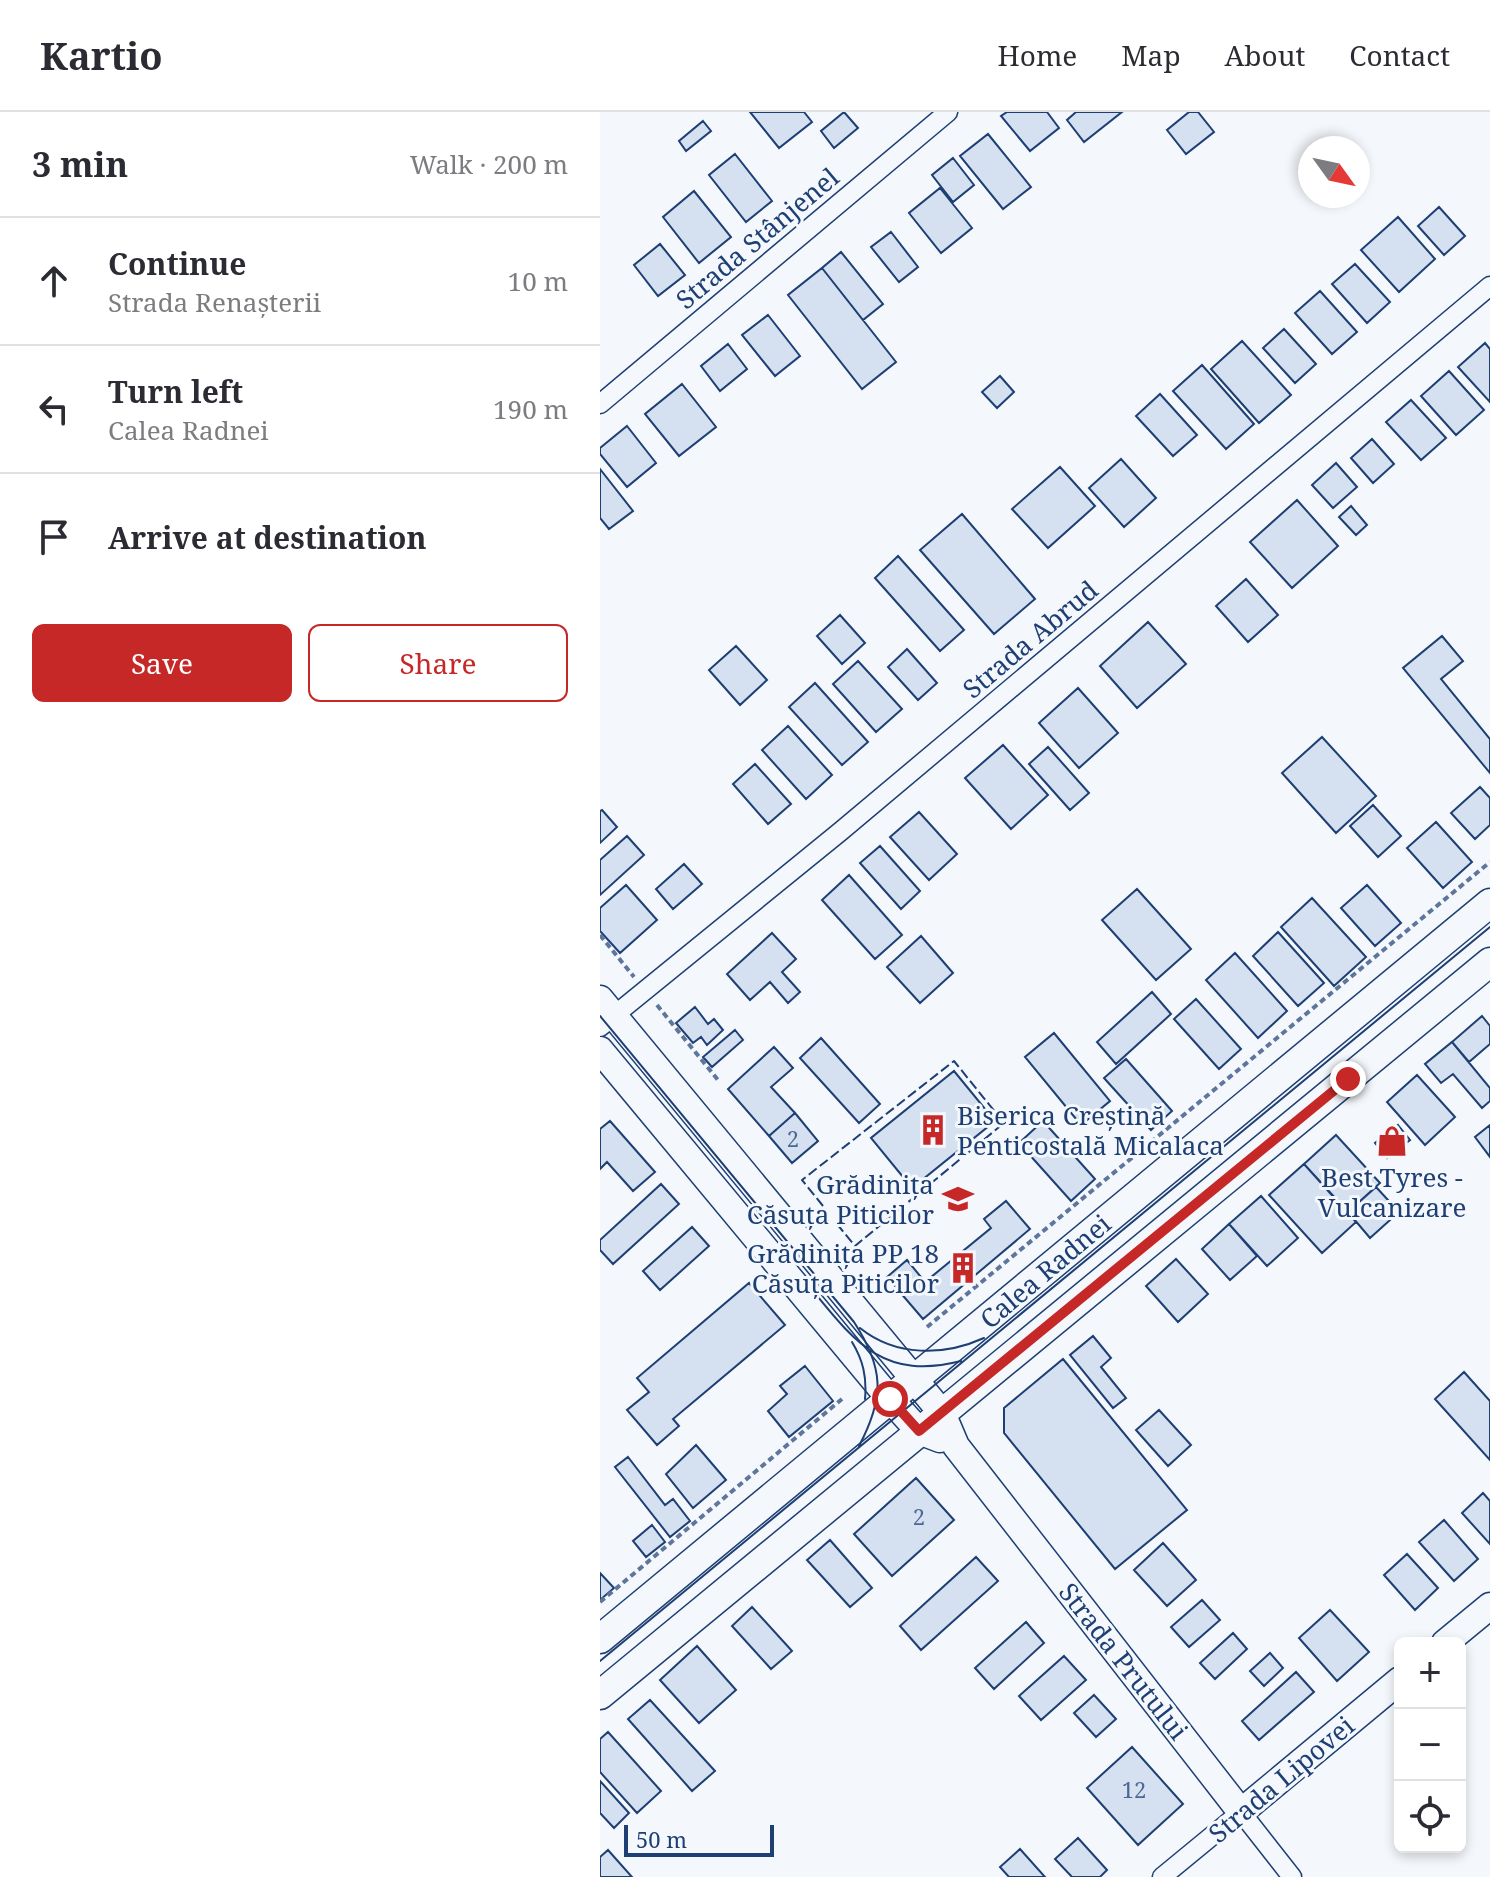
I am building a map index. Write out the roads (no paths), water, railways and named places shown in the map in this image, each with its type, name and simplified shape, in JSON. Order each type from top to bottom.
[{"type":"main road","name":"Calea Radnei","points":[[600,1639],[1490,903]]},
{"type":"main road","name":"Calea Radnei","points":[[600,1695],[1490,962]]},
{"type":"street","name":"Strada Stânjenel","points":[[600,404],[948,112]]},
{"type":"street","name":"Strada Abrud","points":[[605,1014],[645,990],[841,831],[1490,286]]},
{"type":"street","name":"Strada Prutului","points":[[605,1014],[915,1379],[942,1413],[956,1446],[1292,1877]]},
{"type":"street","points":[[600,1050],[890,1399],[919,1431],[956,1446]]},
{"type":"street","points":[[1452,1637],[1490,1606]]},
{"type":"street","name":"Strada Lipovei","points":[[1162,1877],[1394,1685]]},
{"type":"tram line","points":[[600,1661],[1490,927]]},
{"type":"tram line","points":[[600,1016],[854,1322],[871,1354],[878,1383],[873,1412],[859,1446]]},
{"type":"tram line","points":[[809,1286],[856,1339],[890,1361],[934,1366],[961,1361]]},
{"type":"tram line","points":[[860,1328],[889,1344],[920,1351],[953,1348],[984,1338]]},
{"type":"tram line","points":[[852,1342],[863,1369],[865,1399]]},
{"type":"place","name":"Biserica Creștină Penticostală Micalaca","points":[[933,1130]]},
{"type":"place","name":"Best Tyres - Vulcanizare","points":[[1392,1141]]},
{"type":"place","name":"Grădinița Căsuța Piticilor","points":[[958,1199]]},
{"type":"place","name":"Grădinița PP 18 Căsuța Piticilor","points":[[963,1268]]}]
